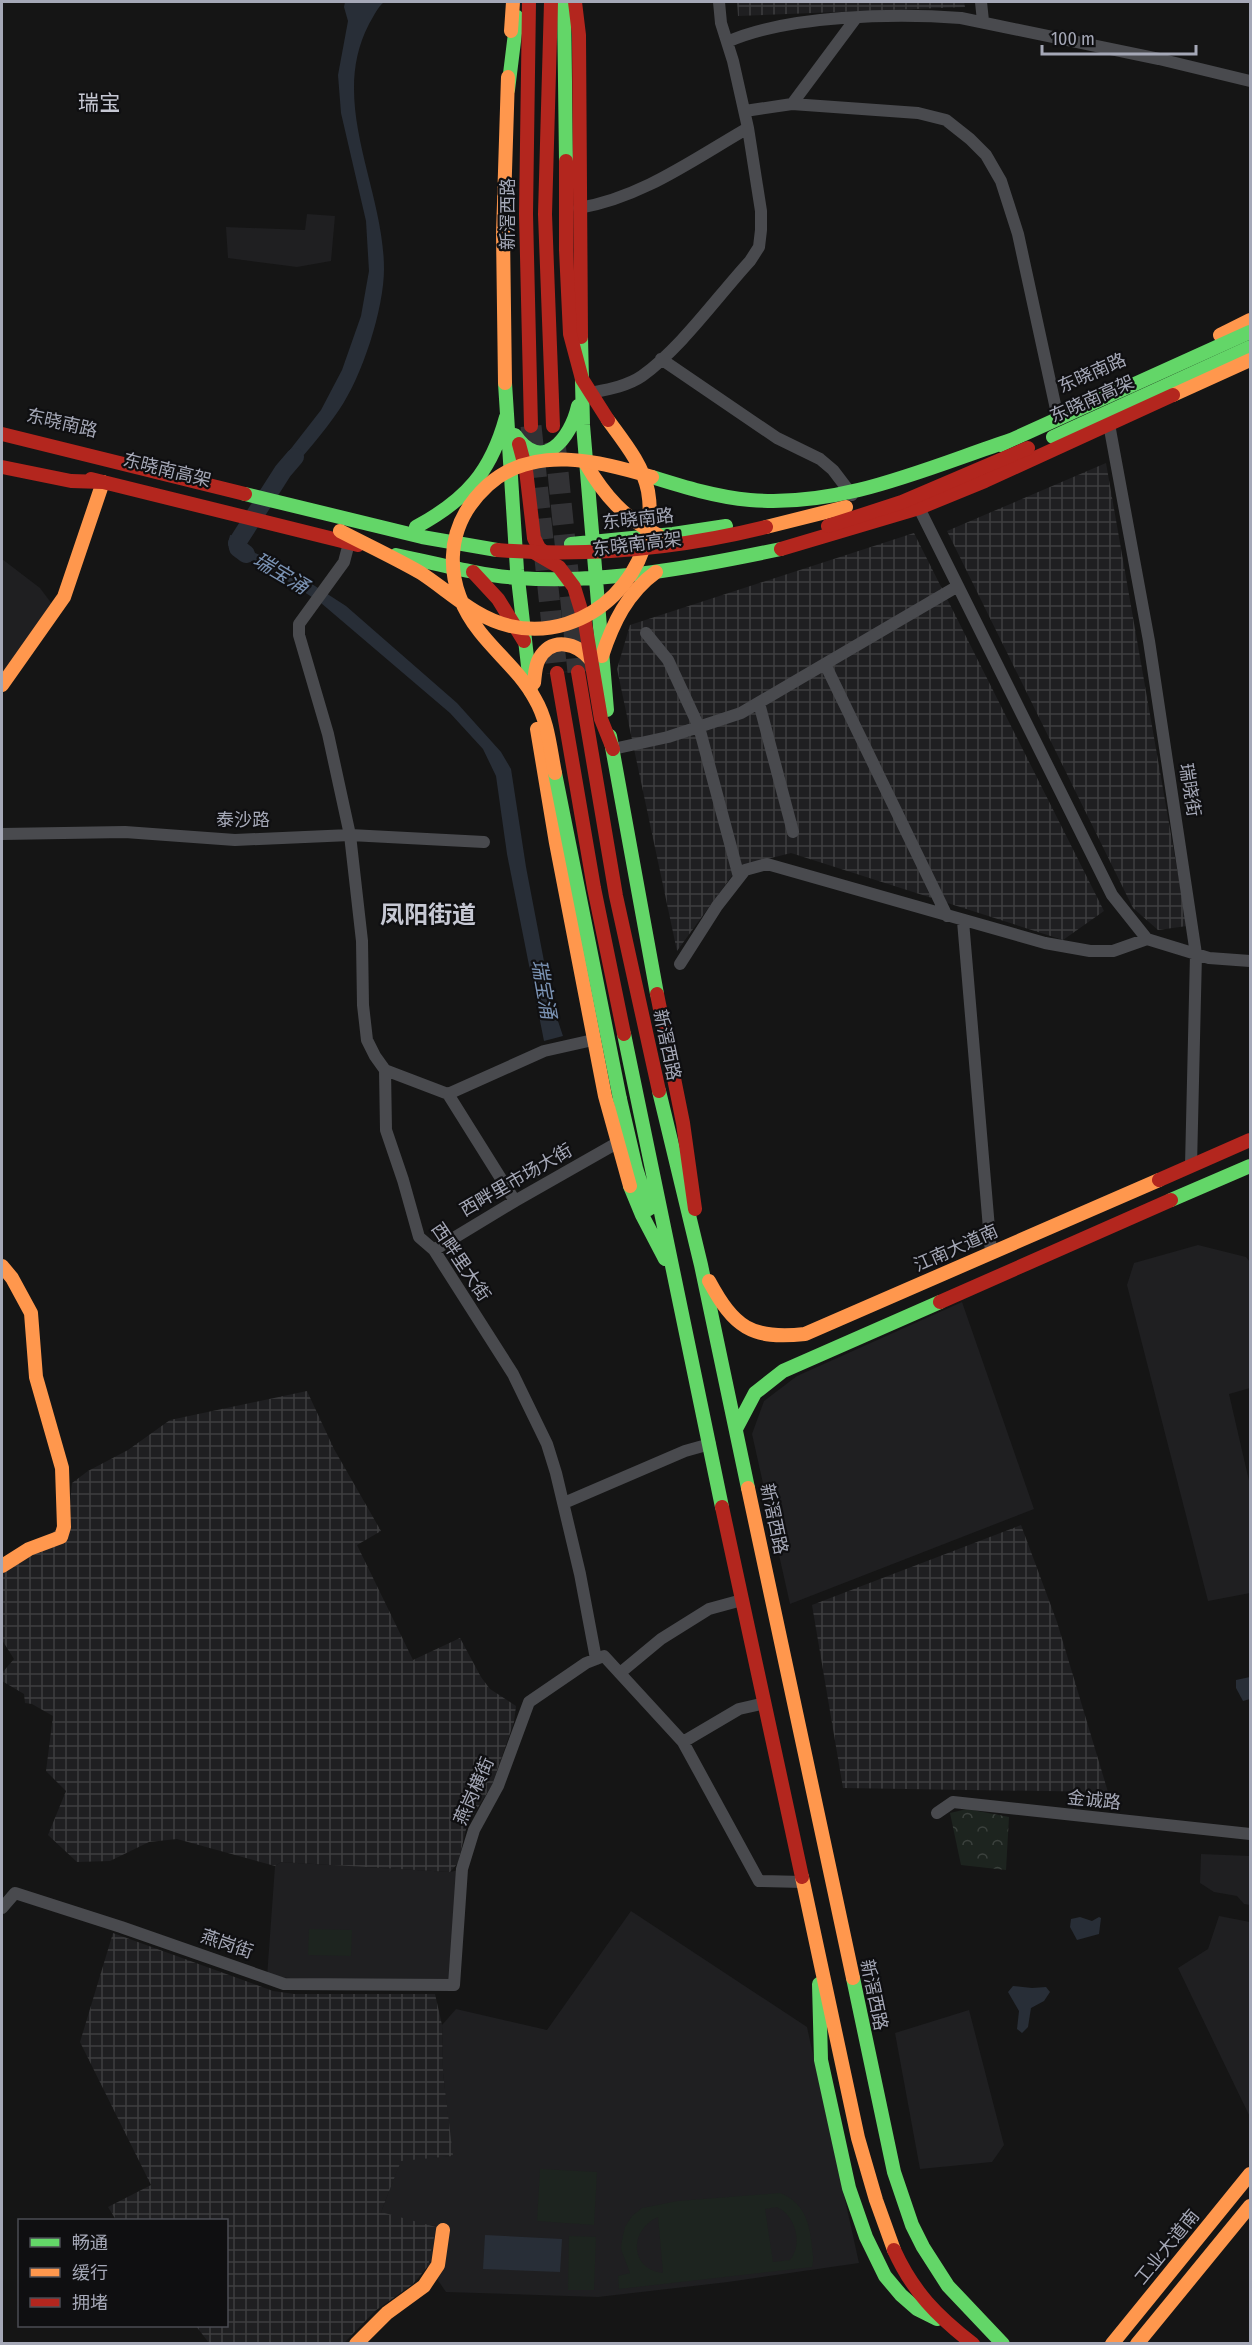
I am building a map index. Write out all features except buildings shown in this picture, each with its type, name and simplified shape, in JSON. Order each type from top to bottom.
[{"type":"main road","points":[[513,2],[504,196],[506,417],[514,543],[524,641],[556,843],[593,1040],[617,1143],[642,1215],[674,1277]]},
{"type":"main road","points":[[508,90],[521,2]]},
{"type":"main road","points":[[521,2],[527,50]]},
{"type":"main road","name":"新滘西路","points":[[530,2],[527,50],[526,251],[531,426]]},
{"type":"main road","name":"新滘西路","points":[[551,2],[544,214],[553,426]]},
{"type":"main road","points":[[340,531],[420,573],[485,618],[497,623],[525,628],[556,627],[586,617],[610,600],[631,576],[642,555],[650,516],[648,496],[637,460],[589,395],[576,366],[572,349],[567,303],[564,2]]},
{"type":"main road","points":[[575,2],[579,35],[582,394],[593,543],[596,658],[601,720],[613,749],[651,966],[685,1134],[701,1265]]},
{"type":"main road","name":"东晓南路","points":[[2,427],[416,527],[514,543],[593,543],[660,536],[755,520],[853,496],[948,459],[1251,320]]},
{"type":"main road","name":"东晓南高架","points":[[2,434],[446,542],[523,553],[568,555],[617,553],[803,518],[845,507],[908,485],[1251,332]]},
{"type":"main road","name":"东晓南高架","points":[[2,448],[459,559],[553,569],[626,565],[771,540],[822,528],[902,502],[985,468],[1251,347]]},
{"type":"main road","points":[[2,457],[473,572],[517,578],[595,578],[723,561],[790,547],[919,508],[1251,360]]},
{"type":"main road","points":[[519,444],[537,452],[557,447],[569,432],[582,394]]},
{"type":"main road","points":[[506,417],[519,444],[528,471],[532,528],[537,544],[542,552],[560,563],[595,578]]},
{"type":"main road","points":[[416,527],[440,515],[456,503],[485,471],[497,450],[506,417]]},
{"type":"main road","points":[[674,1277],[645,1197],[620,1099],[577,894],[544,716],[525,681],[473,625],[457,592],[453,553],[455,539],[465,512],[481,490],[497,477],[516,467],[541,460],[590,461],[716,495],[744,500],[794,501],[821,499],[850,493],[1011,440]]},
{"type":"main road","points":[[586,464],[612,503],[632,521],[660,536],[653,544],[652,551],[655,565],[661,569]]},
{"type":"main road","points":[[2,466],[71,481],[103,482]]},
{"type":"main road","points":[[2,685],[64,597],[103,482]]},
{"type":"main road","points":[[514,543],[555,564],[569,579],[596,658]]},
{"type":"main road","points":[[596,658],[626,603],[642,582],[661,569]]},
{"type":"main road","points":[[473,572],[498,599],[524,641]]},
{"type":"main road","points":[[532,699],[539,659],[549,648],[568,644],[596,658]]},
{"type":"main road","name":"新滘西路","points":[[578,672],[589,751],[630,964],[701,1265],[886,2139],[902,2201],[911,2225],[939,2276],[963,2305],[1003,2343]]},
{"type":"main road","points":[[557,673],[594,888],[742,1600],[858,2138],[886,2234],[922,2298],[962,2343]]},
{"type":"main road","name":"江南大道南","points":[[701,1265],[723,1307],[738,1324],[777,1337],[805,1334],[1251,1140]]},
{"type":"main road","points":[[736,1430],[755,1393],[783,1371],[1251,1166]]},
{"type":"main road","points":[[2,1266],[12,1278],[31,1313],[36,1377],[62,1468],[64,1527],[61,1537],[29,1549],[2,1566]]},
{"type":"main road","points":[[819,1959],[821,2060],[849,2188],[866,2237],[885,2276],[901,2295],[917,2308],[973,2343]]},
{"type":"main road","name":"工业大道南","points":[[1112,2343],[1251,2174]]},
{"type":"main road","points":[[1137,2343],[1251,2206]]},
{"type":"main road","points":[[886,2234],[911,2225]]},
{"type":"main road","points":[[356,2343],[387,2313],[424,2286],[438,2265],[443,2230]]},
{"type":"street","points":[[582,394],[619,387],[641,377],[661,359],[750,261],[759,247],[760,211],[748,128],[718,2]]},
{"type":"street","points":[[981,2],[983,21]]},
{"type":"street","points":[[727,42],[743,34],[771,28],[856,18],[932,16],[983,21],[1251,81]]},
{"type":"street","points":[[792,104],[856,18]]},
{"type":"street","points":[[745,111],[792,104],[918,113],[946,120],[986,155],[1001,181],[1018,234],[1056,410]]},
{"type":"street","points":[[579,208],[632,194],[748,128]]},
{"type":"street","points":[[661,359],[777,438],[820,459],[833,470],[853,496]]},
{"type":"street","name":"瑞晓街","points":[[1109,424],[1149,641],[1197,954],[1191,1166]]},
{"type":"street","points":[[919,508],[1112,895],[1147,939],[1209,958],[1251,961]]},
{"type":"street","points":[[349,543],[344,562],[299,624],[299,635],[328,734],[350,835],[362,941],[363,1005],[367,1040],[385,1070],[448,1094],[515,1201]]},
{"type":"street","points":[[613,749],[668,737],[741,713],[958,586]]},
{"type":"street","points":[[646,633],[668,660],[699,727],[739,877]]},
{"type":"street","points":[[825,664],[947,916]]},
{"type":"street","points":[[759,703],[793,832]]},
{"type":"street","name":"泰沙路","points":[[2,834],[125,832],[235,840],[350,835],[484,842]]},
{"type":"street","points":[[680,964],[717,906],[745,870],[767,864],[1045,943],[1090,951],[1113,951],[1147,939]]},
{"type":"street","points":[[963,921],[991,1252]]},
{"type":"street","points":[[448,1094],[544,1051],[593,1040]]},
{"type":"street","name":"西畔里大街","points":[[385,1070],[386,1130],[419,1237],[434,1250],[513,1374],[548,1444],[600,1658]]},
{"type":"street","name":"西畔里市场大街","points":[[434,1250],[617,1143]]},
{"type":"street","points":[[564,1503],[685,1451],[710,1444]]},
{"type":"street","points":[[620,1673],[661,1639],[709,1609],[742,1600]]},
{"type":"street","points":[[600,1658],[620,1673],[683,1742],[759,1881],[803,1882]]},
{"type":"street","name":"燕岗横街","points":[[454,1985],[462,1869],[474,1830],[498,1786],[529,1702],[586,1663],[600,1658]]},
{"type":"street","points":[[683,1742],[739,1709],[765,1703]]},
{"type":"street","name":"金诚路","points":[[937,1813],[953,1802],[1251,1834]]},
{"type":"street","name":"燕岗街","points":[[2,1908],[15,1893],[284,1984],[454,1985]]},
{"type":"shaded area","points":[[737,2],[964,2],[965,7],[738,16]]},
{"type":"shaded area","points":[[307,214],[335,216],[331,261],[297,267],[228,258],[226,227],[305,230]]},
{"type":"shaded area","points":[[1106,463],[1187,926],[1158,930],[1133,908],[947,531]]},
{"type":"shaded area","points":[[914,533],[1104,911],[1063,940],[791,853],[739,866],[677,951],[617,669],[630,625]]},
{"type":"shaded area","points":[[2,559],[40,588],[52,604],[2,676]]},
{"type":"shaded area","points":[[1198,1245],[1246,1257],[1250,1262],[1250,1388],[1229,1394],[1250,1485],[1250,1593],[1208,1601],[1127,1285],[1134,1263]]},
{"type":"shaded area","points":[[962,1302],[1034,1509],[790,1604],[752,1434],[764,1401],[797,1376]]},
{"type":"shaded area","points":[[307,1391],[334,1449],[381,1531],[357,1545],[413,1660],[460,1638],[490,1689],[516,1706],[514,1722],[492,1785],[467,1825],[458,1863],[450,1872],[281,1862],[275,1866],[177,1839],[149,1842],[110,1861],[77,1862],[48,1835],[66,1791],[46,1771],[53,1716],[32,1704],[25,1703],[24,1694],[2,1681],[2,1673],[14,1659],[2,1640],[2,1574],[68,1520],[72,1483],[88,1471],[128,1450],[170,1420]]},
{"type":"shaded area","points":[[1021,1525],[1057,1622],[1108,1792],[843,1788],[812,1605]]},
{"type":"shaded area","points":[[1201,1854],[1250,1856],[1250,1905],[1244,1904],[1237,1896],[1214,1892],[1200,1883]]},
{"type":"shaded area","points":[[281,1862],[450,1872],[462,1869],[454,1985],[267,1977],[275,1866]]},
{"type":"shaded area","points":[[631,1911],[807,2027],[859,2263],[728,2282],[598,2297],[446,2292],[428,2266],[381,2212],[401,2160],[452,2156],[443,2073],[442,2025],[456,2009],[547,2030]]},
{"type":"shaded area","points":[[1219,1916],[1250,1922],[1250,2117],[1178,1968],[1208,1949]]},
{"type":"shaded area","points":[[113,1933],[273,1991],[294,1994],[435,1994],[442,2025],[443,2073],[453,2156],[401,2161],[381,2212],[436,2227],[428,2266],[413,2284],[375,2311],[344,2343],[209,2343],[197,2327],[228,2327],[228,2219],[115,2219],[108,2207],[151,2185],[80,2042]]},
{"type":"shaded area","points":[[969,2010],[1004,2145],[992,2162],[920,2169],[895,2033]]},
{"type":"green space","points":[[967,1809],[1009,1817],[1006,1870],[961,1865],[950,1813]]},
{"type":"green space","points":[[309,1929],[352,1930],[351,1956],[308,1955]]},
{"type":"green space","points":[[540,2169],[597,2172],[594,2225],[537,2221]]},
{"type":"green space","points":[[780,2193],[795,2202],[804,2214],[811,2239],[812,2267],[619,2289],[618,2276],[630,2273],[621,2249],[625,2227],[632,2216],[642,2208],[678,2201]],"holes":[[[777,2207],[789,2217],[797,2239],[790,2260],[773,2262],[765,2209]],[[658,2217],[663,2272],[663,2273],[652,2270],[644,2264],[637,2248],[642,2231],[648,2223]]]},
{"type":"green space","points":[[569,2236],[596,2237],[594,2290],[568,2290]]},
{"type":"water","points":[[345,2],[384,2],[377,9],[369,24],[358,54],[354,84],[361,145],[382,238],[383,285],[370,342],[348,396],[326,428],[285,478],[272,473],[321,410],[342,370],[361,316],[369,271],[366,221],[341,113],[338,75],[348,21]]},
{"type":"water","points":[[230,535],[246,538],[244,548],[284,566],[346,606],[457,703],[501,752],[511,769],[526,867],[552,1003],[563,1036],[544,1041],[507,854],[496,776],[483,749],[450,713],[321,603],[269,569],[234,552],[228,545]]},
{"type":"water","points":[[1250,1677],[1250,1699],[1243,1701],[1236,1688],[1236,1680]]},
{"type":"water","points":[[1080,1917],[1092,1921],[1101,1918],[1099,1934],[1077,1940],[1070,1927],[1071,1919]]},
{"type":"water","points":[[1013,1986],[1046,1987],[1050,1992],[1044,2001],[1031,2008],[1028,2027],[1022,2033],[1017,2029],[1019,2011],[1008,1992]]},
{"type":"water","points":[[485,2235],[562,2239],[560,2272],[483,2269]]},
{"type":"waterway","name":"瑞宝涌","points":[[246,554],[238,548],[237,543],[283,471],[295,457]]},
{"type":"tunnel","points":[[531,426],[557,673]]},
{"type":"tunnel","points":[[555,442],[578,672]]},
{"type":"traffic: fast","points":[[564,2],[566,161]]},
{"type":"traffic: fast","points":[[508,90],[517,17]]},
{"type":"traffic: fast","points":[[1000,445],[1250,332]]},
{"type":"traffic: fast","points":[[581,337],[583,425],[607,710]]},
{"type":"traffic: fast","points":[[1053,437],[1250,347]]},
{"type":"traffic: fast","points":[[505,383],[517,570],[531,692]]},
{"type":"traffic: fast","points":[[515,435],[525,447],[535,452],[545,452],[554,448],[569,430],[578,406]]},
{"type":"traffic: fast","points":[[416,527],[449,506],[474,482],[493,454],[506,417]]},
{"type":"traffic: fast","points":[[652,477],[737,499],[784,501],[817,498],[883,484],[1011,440]]},
{"type":"traffic: fast","points":[[245,494],[422,537],[497,550]]},
{"type":"traffic: fast","points":[[571,544],[673,534],[726,526]]},
{"type":"traffic: fast","points":[[396,555],[487,574],[518,578],[584,579],[716,562],[781,549]]},
{"type":"traffic: fast","points":[[610,736],[657,994]]},
{"type":"traffic: fast","points":[[555,773],[620,1099]]},
{"type":"traffic: fast","points":[[624,1034],[722,1507]]},
{"type":"traffic: fast","points":[[659,1091],[701,1265],[748,1488]]},
{"type":"traffic: fast","points":[[620,1099],[636,1168],[649,1209]]},
{"type":"traffic: fast","points":[[1171,1200],[1250,1166]]},
{"type":"traffic: fast","points":[[630,1186],[665,1259]]},
{"type":"traffic: fast","points":[[736,1429],[755,1393],[783,1371],[940,1302]]},
{"type":"traffic: fast","points":[[853,1978],[894,2172],[912,2225],[948,2286],[1003,2344]]},
{"type":"traffic: fast","points":[[819,1984],[821,2060],[849,2188],[866,2237],[885,2276],[901,2295],[917,2309],[937,2319]]},
{"type":"traffic: slow","points":[[511,31],[513,2]]},
{"type":"traffic: slow","points":[[505,383],[503,234],[508,77]]},
{"type":"traffic: slow","points":[[1220,335],[1250,320]]},
{"type":"traffic: slow","points":[[1173,395],[1250,360]]},
{"type":"traffic: slow","points":[[340,531],[421,573],[463,604],[497,622],[510,626],[539,629],[567,624],[592,612],[614,595],[631,574],[643,548],[649,521],[646,481],[632,454],[608,420]]},
{"type":"traffic: slow","points":[[555,773],[546,725],[535,699],[516,672],[480,632],[459,595],[454,576],[455,538],[462,519],[473,501],[488,485],[506,472],[526,464],[546,460],[589,462],[652,477]]},
{"type":"traffic: slow","points":[[586,464],[600,486],[625,514],[658,535]]},
{"type":"traffic: slow","points":[[2,685],[64,597],[103,482]]},
{"type":"traffic: slow","points":[[766,527],[846,507]]},
{"type":"traffic: slow","points":[[602,656],[611,632],[629,599],[656,572]]},
{"type":"traffic: slow","points":[[534,683],[538,662],[544,652],[551,647],[565,644],[572,646],[591,660]]},
{"type":"traffic: slow","points":[[537,729],[556,843],[605,1096],[630,1186]]},
{"type":"traffic: slow","points":[[709,1281],[727,1310],[746,1327],[771,1335],[805,1334],[1159,1180]]},
{"type":"traffic: slow","points":[[2,1266],[12,1278],[31,1313],[36,1377],[62,1468],[64,1527],[61,1537],[29,1549],[2,1566]]},
{"type":"traffic: slow","points":[[748,1488],[853,1978]]},
{"type":"traffic: slow","points":[[802,1877],[858,2138],[876,2200],[894,2250]]},
{"type":"traffic: slow","points":[[1112,2344],[1250,2174]]},
{"type":"traffic: slow","points":[[1137,2344],[1250,2206]]},
{"type":"traffic: slow","points":[[356,2344],[387,2313],[424,2286],[438,2265],[443,2230]]},
{"type":"traffic: jam","points":[[529,2],[526,214],[531,426]]},
{"type":"traffic: jam","points":[[551,2],[545,214],[553,426]]},
{"type":"traffic: jam","points":[[575,2],[579,35],[581,337]]},
{"type":"traffic: jam","points":[[566,161],[566,250],[570,334],[582,379],[608,420]]},
{"type":"traffic: jam","points":[[781,549],[919,508],[985,481],[1173,395]]},
{"type":"traffic: jam","points":[[2,434],[245,494]]},
{"type":"traffic: jam","points":[[519,444],[526,470],[534,538],[539,548],[550,557]]},
{"type":"traffic: jam","points":[[828,526],[902,502],[1028,448]]},
{"type":"traffic: jam","points":[[2,467],[71,481],[103,482]]},
{"type":"traffic: jam","points":[[91,479],[358,545]]},
{"type":"traffic: jam","points":[[497,550],[599,552],[666,546],[766,527]]},
{"type":"traffic: jam","points":[[535,553],[559,567],[574,587],[585,623],[601,719],[613,749]]},
{"type":"traffic: jam","points":[[473,572],[498,599],[524,641]]},
{"type":"traffic: jam","points":[[578,672],[616,896],[659,1091]]},
{"type":"traffic: jam","points":[[557,673],[594,888],[624,1034]]},
{"type":"traffic: jam","points":[[657,994],[683,1123],[695,1209]]},
{"type":"traffic: jam","points":[[1159,1180],[1250,1140]]},
{"type":"traffic: jam","points":[[940,1302],[1171,1200]]},
{"type":"traffic: jam","points":[[722,1507],[802,1877]]},
{"type":"traffic: jam","points":[[894,2250],[909,2278],[927,2302],[973,2344]]},
{"type":"district","name":"瑞宝","points":[[99,103]]},
{"type":"district","name":"凤阳街道","points":[[428,915]]}]
